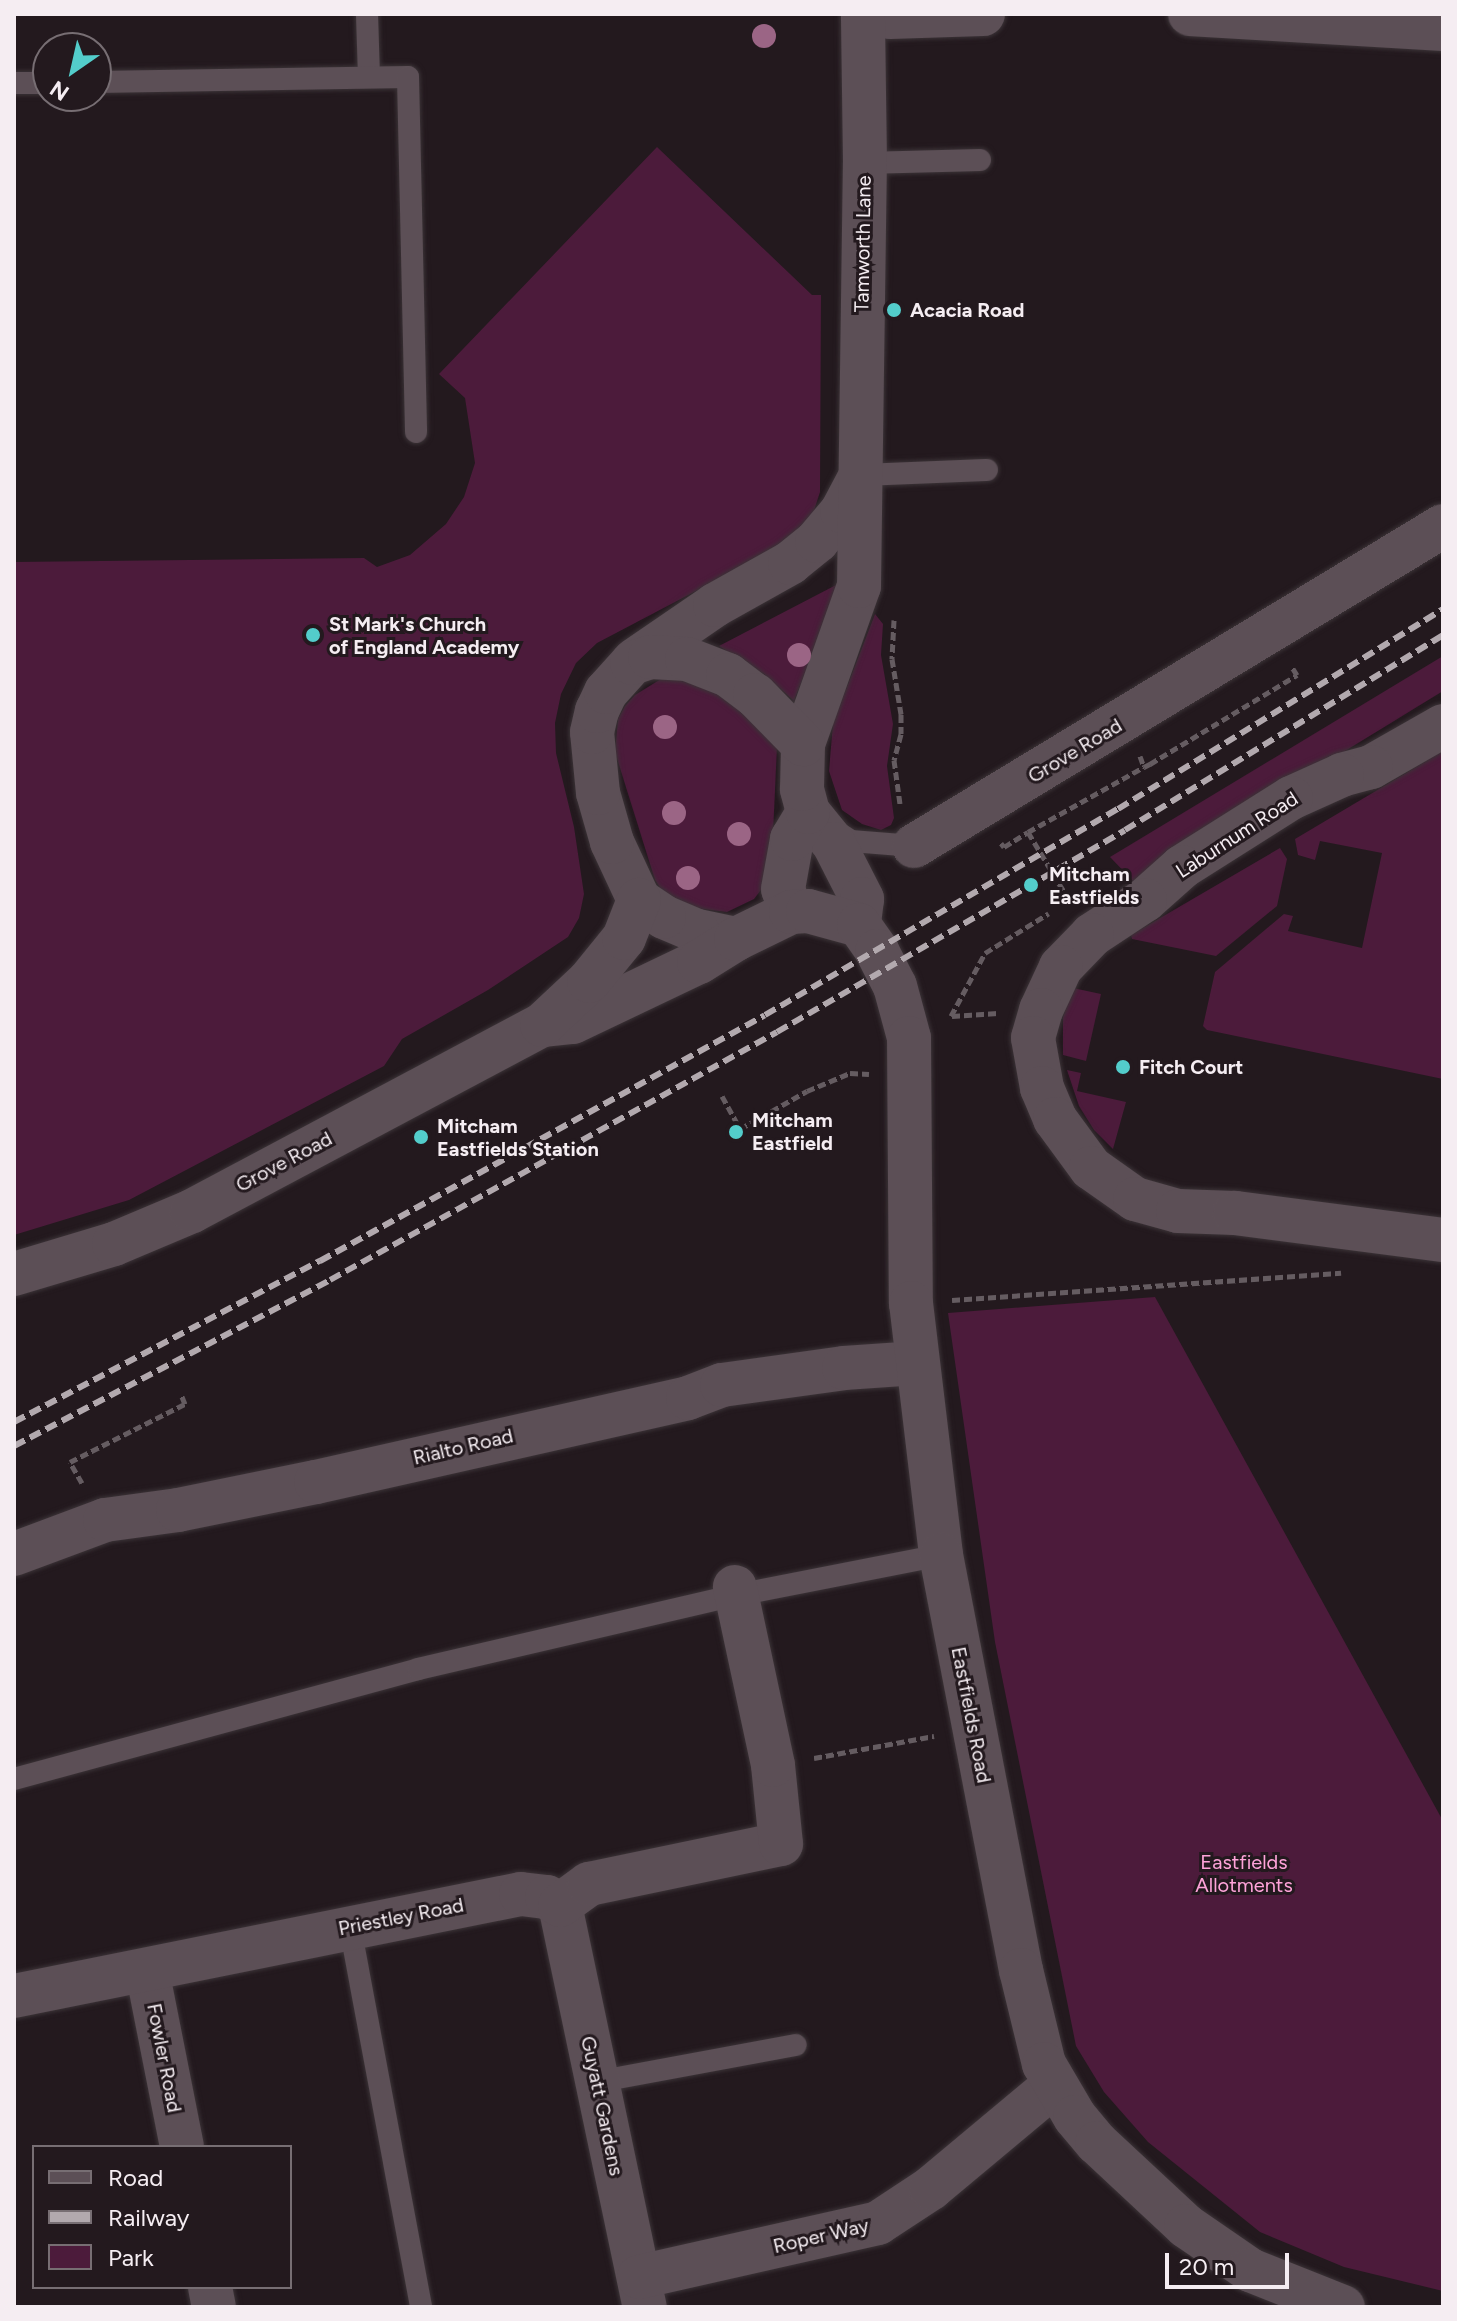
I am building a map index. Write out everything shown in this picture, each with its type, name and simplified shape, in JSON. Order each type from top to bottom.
[{"type":"street","name":"Tamworth Lane","points":[[803,744],[859,586],[865,163],[863,14]]},
{"type":"street","points":[[881,14],[890,17],[983,14]]},
{"type":"street","points":[[1190,14],[1437,23]]},
{"type":"street","name":"Tamworth Lane","points":[[632,663],[715,605],[790,563],[842,511],[861,475]]},
{"type":"street","name":"Grove Road","points":[[908,831],[1443,526]]},
{"type":"street","points":[[670,656],[709,664],[755,695],[803,744],[802,789],[808,812],[834,844],[862,899],[859,925],[808,911],[791,912],[736,939],[697,931],[664,917],[639,900],[612,842],[593,763],[592,732],[606,692],[632,663],[670,656]]},
{"type":"street","name":"Laburnum Road","points":[[1443,726],[1371,767],[1342,775],[1291,798],[1182,867],[1145,900],[1092,935],[1061,967],[1041,1010],[1033,1038],[1042,1088],[1061,1128],[1091,1168],[1135,1199],[1178,1211],[1235,1213],[1443,1240]]},
{"type":"street","points":[[791,912],[783,889],[792,839],[808,812]]},
{"type":"street","name":"Grove Road","points":[[14,1274],[114,1244],[192,1211],[542,1025],[589,981],[624,938],[639,900]]},
{"type":"street","name":"Eastfields Road","points":[[859,925],[901,1001],[909,1038],[911,1303],[941,1555],[1032,2022],[1054,2085],[1097,2143],[1186,2226],[1250,2270],[1343,2307]]},
{"type":"street","name":"Grove Road","points":[[542,1025],[573,1022],[699,962],[736,939]]},
{"type":"street","name":"Rialto Road","points":[[14,1554],[105,1520],[178,1510],[316,1482],[688,1398],[722,1385],[844,1368],[917,1363]]},
{"type":"street","points":[[560,1905],[589,1884],[781,1844],[773,1765],[736,1591]]},
{"type":"street","name":"Priestley Road","points":[[14,1996],[521,1894],[547,1897],[560,1905]]},
{"type":"street","name":"Guyatt Gardens","points":[[560,1905],[642,2292]]},
{"type":"street","name":"Fowler Road","points":[[147,1970],[182,2145]]},
{"type":"street","name":"Roper Way","points":[[642,2292],[878,2223],[931,2188],[1054,2085]]},
{"type":"lane","points":[[367,14],[369,77]]},
{"type":"lane","points":[[112,82],[408,77],[416,432]]},
{"type":"lane","points":[[865,163],[980,160]]},
{"type":"lane","points":[[861,475],[987,470]]},
{"type":"lane","points":[[808,812],[851,841],[908,831]]},
{"type":"lane","points":[[14,1779],[418,1669],[736,1591],[941,1555]]},
{"type":"lane","points":[[350,1927],[421,2307]]},
{"type":"lane","points":[[596,2082],[796,2045]]},
{"type":"path","points":[[893,615],[892,659],[901,714],[901,734],[894,760],[908,831]]},
{"type":"path","points":[[1004,847],[1144,767]]},
{"type":"path","points":[[1028,832],[1070,901]]},
{"type":"path","points":[[951,1016],[985,953],[1082,893]]},
{"type":"path","points":[[722,1096],[740,1129],[807,1091],[850,1073],[876,1074]]},
{"type":"path","points":[[911,1303],[1357,1271]]},
{"type":"path","points":[[105,1520],[70,1462],[185,1404],[181,1394]]},
{"type":"path","points":[[773,1765],[939,1735]]},
{"type":"green space","points":[[657,147],[812,295],[821,295],[820,492],[811,520],[799,537],[597,643],[576,663],[561,694],[555,723],[556,753],[574,827],[584,894],[579,918],[568,937],[488,990],[402,1039],[384,1066],[129,1200],[14,1235],[14,562],[364,558],[377,567],[410,555],[446,524],[464,497],[475,463],[465,398],[439,374]]},
{"type":"green space","points":[[839,586],[794,701],[764,674],[719,646]]},
{"type":"green space","points":[[875,614],[883,624],[881,655],[893,724],[887,766],[894,818],[891,825],[881,830],[862,824],[842,810],[829,771],[833,723]]},
{"type":"green space","points":[[1443,656],[1443,691],[1133,881],[1110,857]]},
{"type":"green space","points":[[661,679],[708,679],[777,747],[771,877],[754,899],[727,912],[695,908],[663,892],[655,880],[615,752],[618,719],[625,706],[635,695]]},
{"type":"green space","points":[[1443,751],[1443,1079],[1207,1030],[1203,1026],[1215,972],[1284,914],[1293,916],[1288,931],[1362,948],[1382,853],[1320,841],[1315,860],[1298,855],[1295,839]]},
{"type":"green space","points":[[1280,848],[1287,859],[1277,906],[1216,956],[1132,939],[1131,935]]},
{"type":"green space","points":[[1073,988],[1101,994],[1086,1061],[1063,1055],[1063,1017]]},
{"type":"green space","points":[[1067,1070],[1081,1073],[1077,1091],[1126,1102],[1113,1149],[1094,1130],[1079,1106]]},
{"type":"green space","name":"Eastfields Allotments","points":[[1155,1297],[1443,1821],[1443,2291],[1344,2267],[1260,2232],[1148,2142],[1104,2092],[1076,2046],[995,1642],[948,1313]]},
{"type":"railway","points":[[14,1422],[320,1261],[765,1015],[1118,809],[1443,609]]},
{"type":"railway","points":[[14,1446],[330,1280],[777,1032],[1125,830],[1443,635]]},
{"type":"place","name":"Acacia Road","points":[[894,310]]},
{"type":"place","name":"St Mark's Church of England Academy","points":[[313,635]]},
{"type":"place","name":"Mitcham Eastfields","points":[[1031,885]]},
{"type":"place","name":"Fitch Court","points":[[1123,1067]]},
{"type":"place","name":"Mitcham Eastfield","points":[[736,1132]]},
{"type":"place","name":"Mitcham Eastfields Station","points":[[421,1137]]}]
